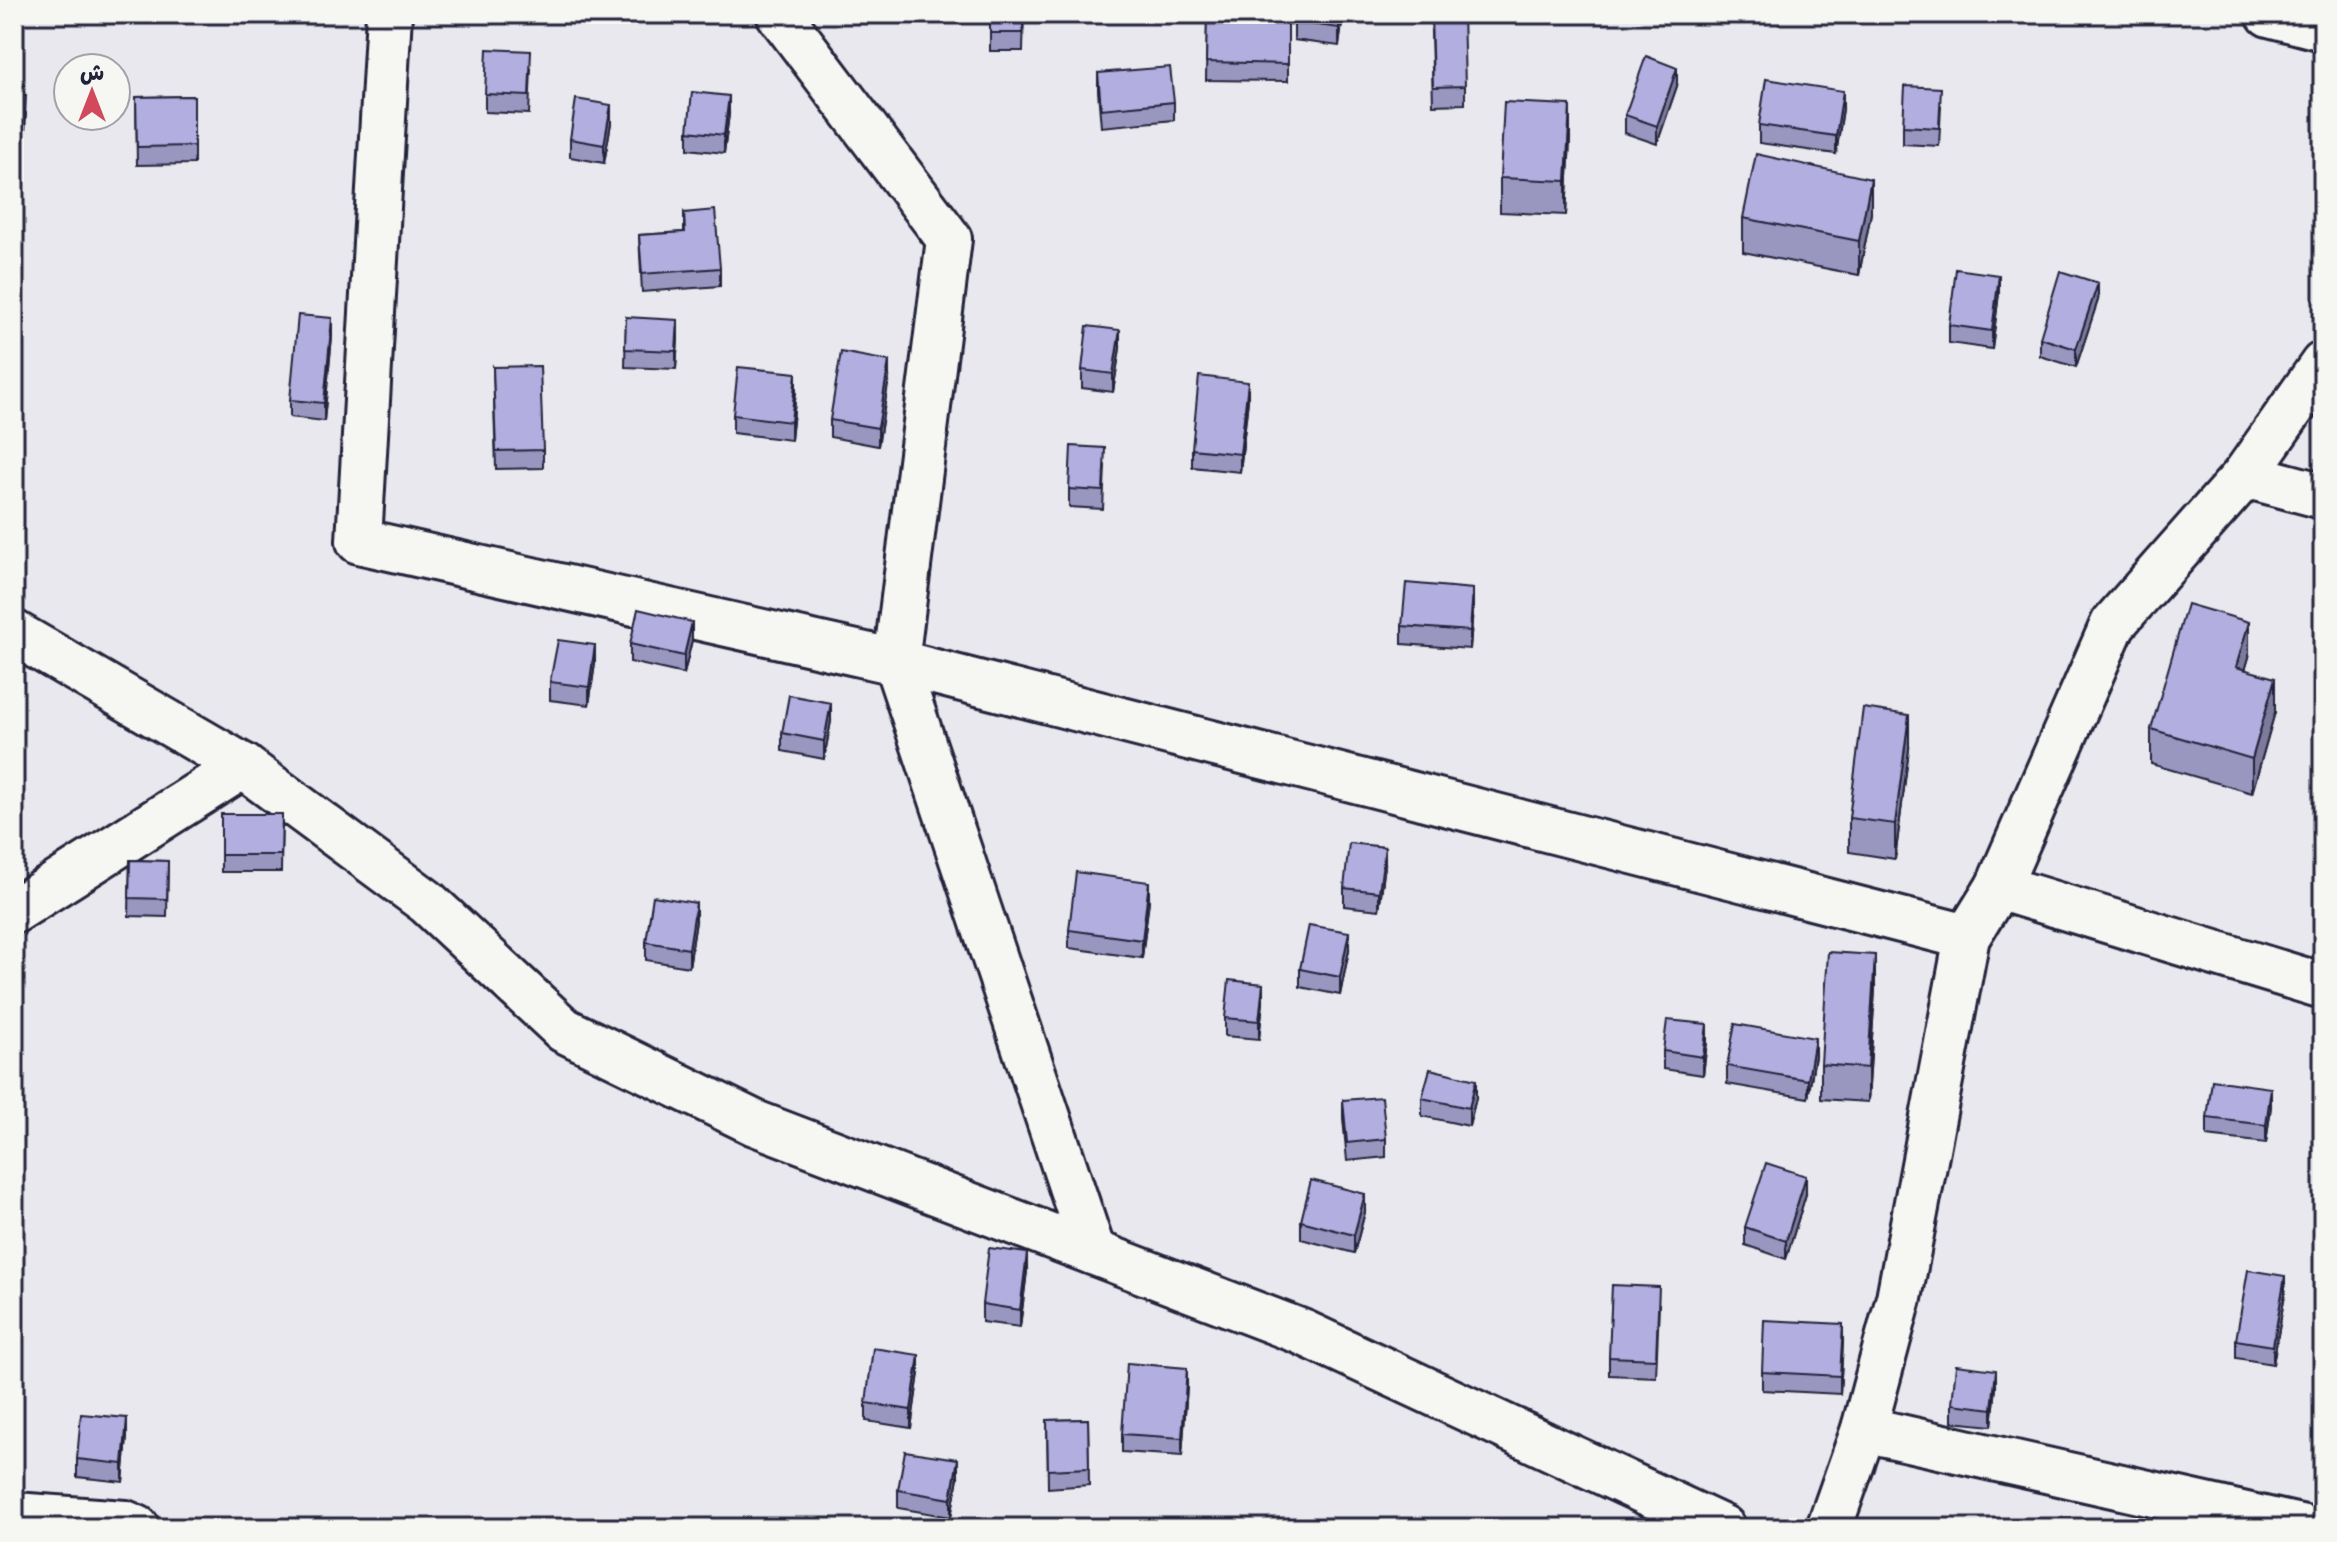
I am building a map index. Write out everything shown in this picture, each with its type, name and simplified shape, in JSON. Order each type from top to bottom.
[{"type":"street","points":[[389,14],[359,541],[896,662],[1967,937]]},
{"type":"street","points":[[779,14],[949,239],[896,662],[1093,1252]]},
{"type":"street","points":[[2269,14],[2319,23]]},
{"type":"street","points":[[1829,1528],[1864,1429],[1899,1298],[1967,937],[1998,887],[2113,624],[2245,475],[2323,364]]},
{"type":"street","points":[[2245,475],[2323,496]]},
{"type":"street","points":[[14,633],[243,766],[427,902],[564,1030],[755,1123],[1302,1332],[1723,1528]]},
{"type":"street","points":[[14,911],[243,766]]},
{"type":"street","points":[[1998,887],[2323,986]]},
{"type":"street","points":[[1864,1429],[2304,1528]]},
{"type":"street","points":[[14,1515],[125,1523],[137,1528]]},
{"type":"building","points":[[990,14],[1023,14],[1023,33],[990,33]]},
{"type":"building","points":[[1295,14],[1341,14],[1339,28],[1294,22]]},
{"type":"building","points":[[1431,14],[1463,14],[1465,86],[1433,87]]},
{"type":"building","points":[[1207,16],[1288,17],[1288,64],[1206,62]]},
{"type":"building","points":[[487,49],[531,51],[529,96],[485,94]]},
{"type":"building","points":[[1646,56],[1677,68],[1657,126],[1625,115]]},
{"type":"building","points":[[1170,67],[1174,102],[1101,109],[1098,73]]},
{"type":"building","points":[[1766,79],[1843,91],[1836,136],[1759,125]]},
{"type":"building","points":[[1905,86],[1941,88],[1939,128],[1903,126]]},
{"type":"building","points":[[692,92],[729,96],[724,135],[688,131]]},
{"type":"building","points":[[14,95],[26,95],[24,136],[14,136]]},
{"type":"building","points":[[194,96],[194,146],[137,147],[136,97]]},
{"type":"building","points":[[576,99],[611,105],[604,145],[570,139]]},
{"type":"building","points":[[1504,102],[1570,105],[1566,181],[1500,178]]},
{"type":"building","points":[[1756,154],[1871,179],[1859,241],[1743,218]]},
{"type":"building","points":[[715,210],[720,268],[642,274],[639,235],[685,232],[684,213]]},
{"type":"building","points":[[1956,269],[1999,275],[1992,331],[1949,325]]},
{"type":"building","points":[[2060,271],[2098,283],[2076,349],[2040,338]]},
{"type":"building","points":[[298,315],[332,318],[324,403],[290,400]]},
{"type":"building","points":[[626,317],[678,320],[676,351],[625,349]]},
{"type":"building","points":[[1087,326],[1120,330],[1113,374],[1082,370]]},
{"type":"building","points":[[841,352],[889,361],[878,428],[830,420]]},
{"type":"building","points":[[540,366],[543,450],[496,451],[493,367]]},
{"type":"building","points":[[738,367],[796,373],[791,422],[733,415]]},
{"type":"building","points":[[1199,376],[1248,382],[1240,454],[1192,449]]},
{"type":"building","points":[[1071,446],[1105,448],[1103,491],[1069,489]]},
{"type":"building","points":[[1406,583],[1473,589],[1470,631],[1402,626]]},
{"type":"building","points":[[2187,604],[2249,622],[2236,667],[2275,678],[2252,759],[2151,729]]},
{"type":"building","points":[[638,609],[692,622],[684,656],[630,644]]},
{"type":"building","points":[[558,640],[595,645],[589,687],[550,682]]},
{"type":"building","points":[[789,695],[831,703],[824,741],[782,733]]},
{"type":"building","points":[[1863,708],[1909,715],[1895,824],[1849,818]]},
{"type":"building","points":[[221,814],[282,814],[281,855],[221,855]]},
{"type":"building","points":[[1349,843],[1385,847],[1379,892],[1344,888]]},
{"type":"building","points":[[130,860],[168,861],[167,899],[129,898]]},
{"type":"building","points":[[1076,872],[1149,882],[1142,940],[1069,930]]},
{"type":"building","points":[[653,896],[696,903],[689,949],[646,942]]},
{"type":"building","points":[[1309,925],[1349,932],[1340,977],[1300,969]]},
{"type":"building","points":[[1828,952],[1875,955],[1868,1068],[1821,1064]]},
{"type":"building","points":[[1229,980],[1263,984],[1259,1021],[1225,1018]]},
{"type":"building","points":[[1667,1020],[1707,1024],[1703,1057],[1663,1051]]},
{"type":"building","points":[[1735,1024],[1815,1038],[1808,1080],[1727,1066]]},
{"type":"building","points":[[1430,1069],[1476,1080],[1469,1108],[1422,1098]]},
{"type":"building","points":[[2212,1080],[2271,1088],[2266,1125],[2207,1118]]},
{"type":"building","points":[[1382,1097],[1386,1139],[1347,1143],[1343,1100]]},
{"type":"building","points":[[1766,1163],[1806,1176],[1786,1241],[1745,1227]]},
{"type":"building","points":[[1311,1180],[1365,1194],[1354,1235],[1301,1221]]},
{"type":"building","points":[[989,1248],[1027,1253],[1020,1310],[982,1304]]},
{"type":"building","points":[[2248,1270],[2285,1276],[2273,1346],[2236,1340]]},
{"type":"building","points":[[1612,1285],[1659,1287],[1656,1359],[1609,1357]]},
{"type":"building","points":[[1764,1320],[1843,1324],[1840,1376],[1762,1372]]},
{"type":"building","points":[[873,1348],[919,1355],[911,1410],[866,1403]]},
{"type":"building","points":[[1127,1363],[1187,1368],[1182,1438],[1122,1434]]},
{"type":"building","points":[[1956,1365],[1996,1370],[1992,1409],[1952,1404]]},
{"type":"building","points":[[81,1414],[127,1418],[123,1464],[77,1459]]},
{"type":"building","points":[[1088,1419],[1089,1468],[1048,1470],[1047,1420]]},
{"type":"building","points":[[905,1451],[958,1459],[951,1499],[898,1490]]}]
